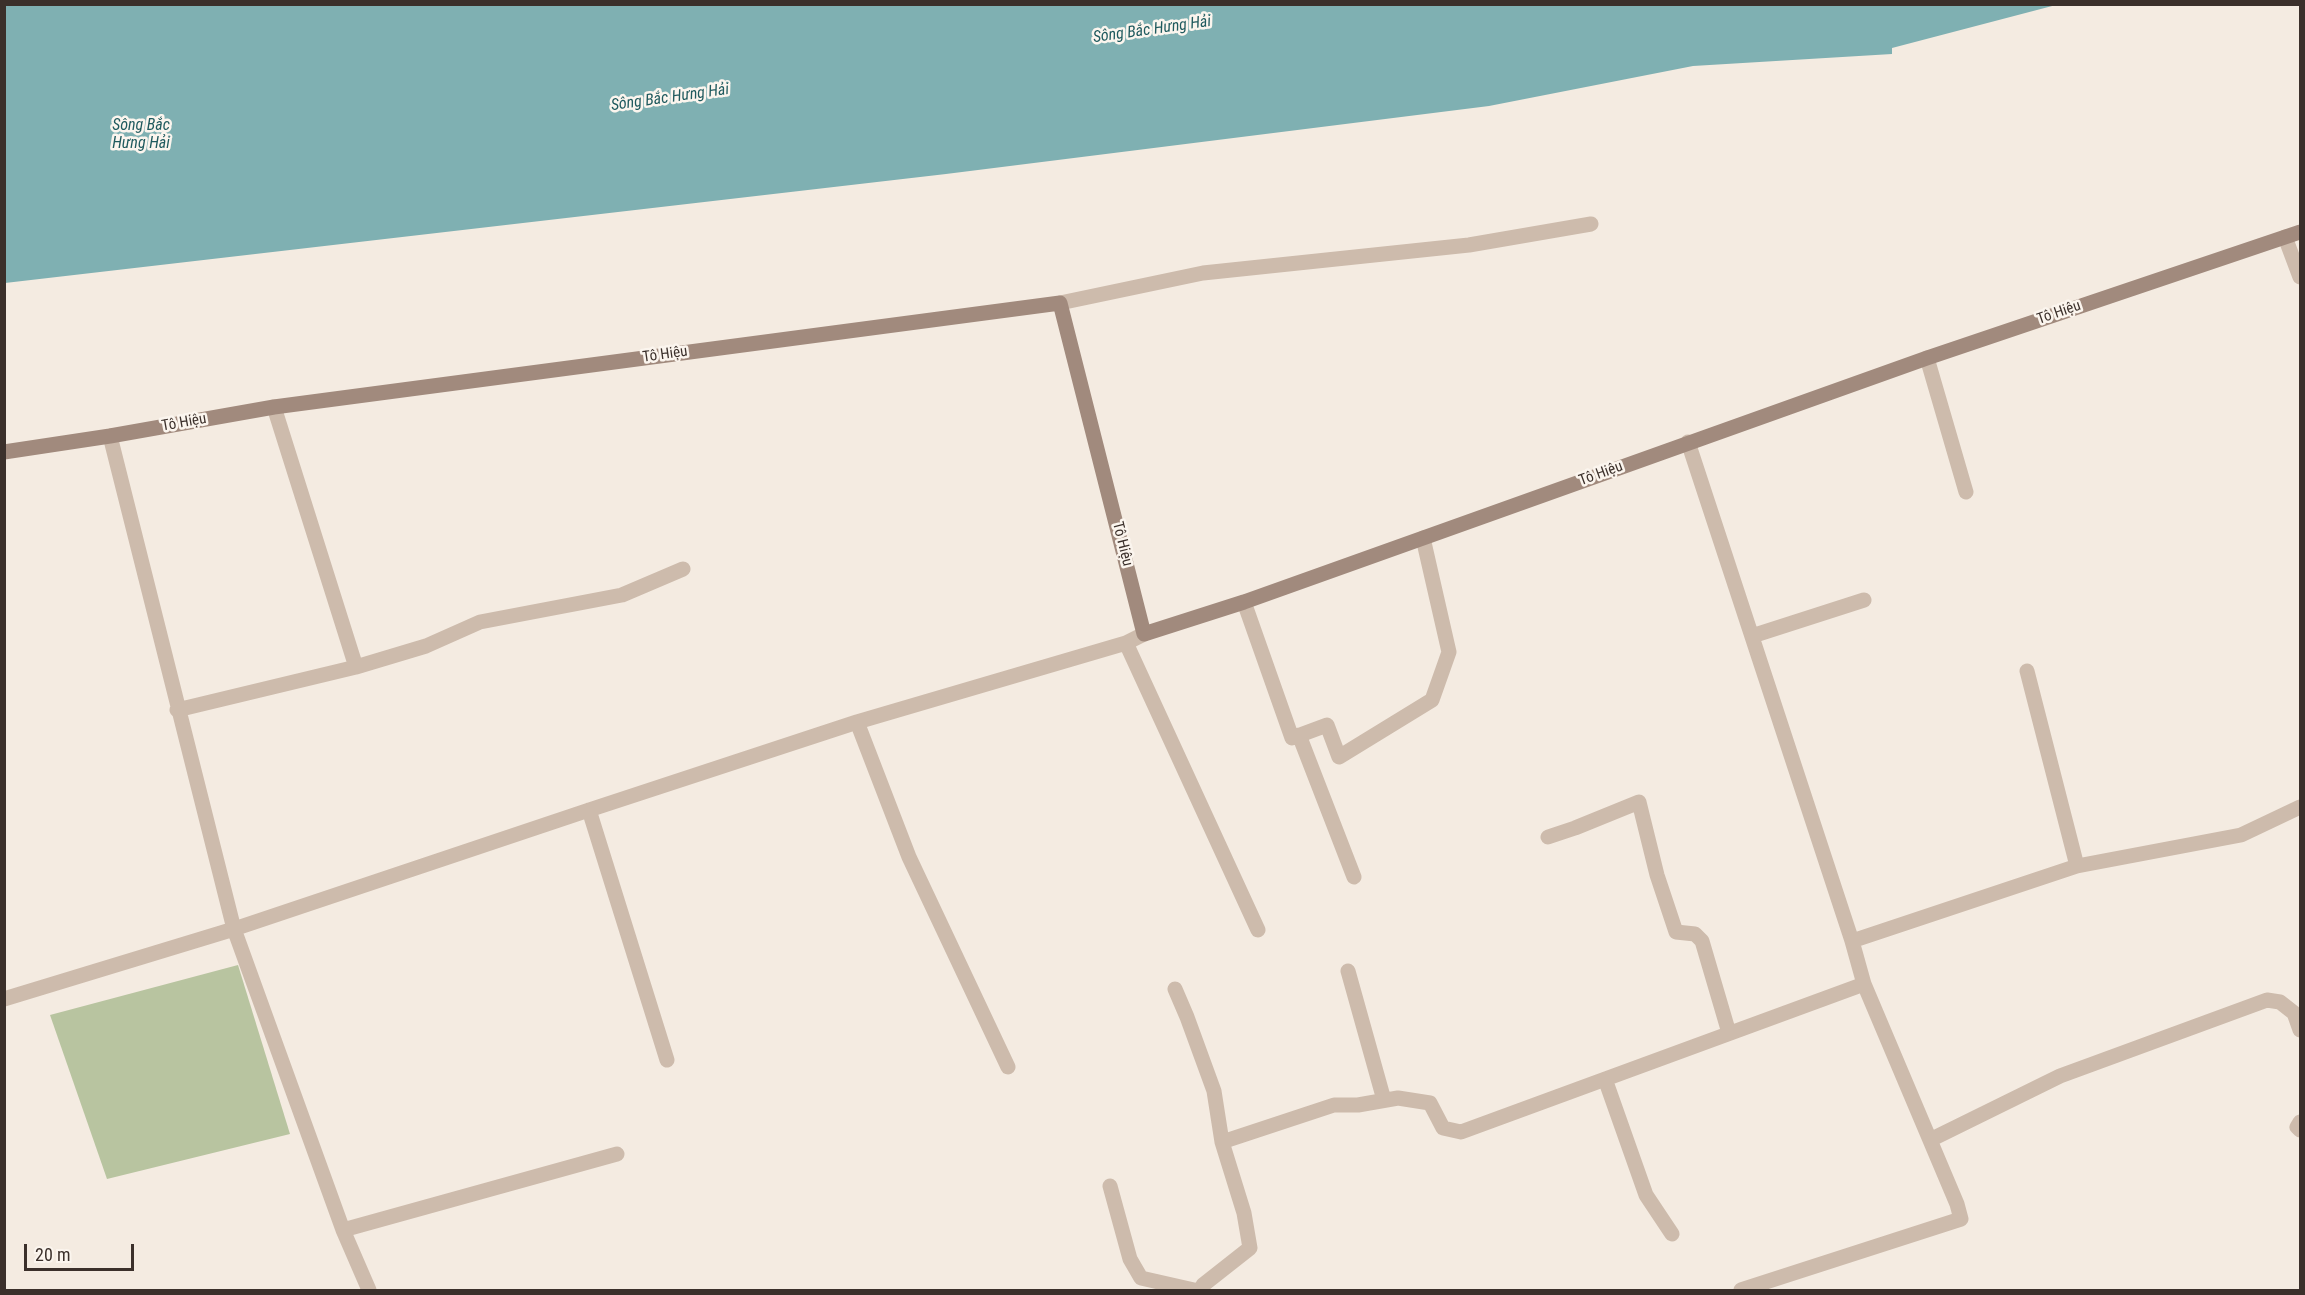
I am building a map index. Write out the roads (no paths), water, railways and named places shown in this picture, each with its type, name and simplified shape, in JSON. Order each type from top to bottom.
[{"type":"main road","name":"Tô Hiệu","points":[[4,452],[110,436],[274,406],[1060,303],[1144,634],[1244,602],[1927,358],[2301,232]]},
{"type":"street","points":[[1060,303],[1203,273],[1469,245],[1591,224]]},
{"type":"street","points":[[2285,237],[2301,278]]},
{"type":"street","points":[[1927,358],[1966,492]]},
{"type":"street","points":[[274,406],[356,667]]},
{"type":"street","points":[[110,436],[177,710],[234,929],[343,1230],[369,1290]]},
{"type":"street","points":[[1688,442],[1852,941],[1864,984],[1957,1204],[1961,1219],[1741,1290]]},
{"type":"street","points":[[1244,602],[1292,738],[1328,725],[1340,757],[1432,700],[1449,652],[1423,538]]},
{"type":"street","points":[[177,710],[356,667],[426,646],[480,622],[622,596],[682,569]]},
{"type":"street","points":[[1752,636],[1864,600]]},
{"type":"street","points":[[4,999],[234,929],[857,722],[1126,643],[1144,634]]},
{"type":"street","points":[[1126,643],[1257,930]]},
{"type":"street","points":[[2026,671],[2077,866]]},
{"type":"street","points":[[857,722],[909,857],[1008,1067]]},
{"type":"street","points":[[1299,735],[1354,877]]},
{"type":"street","points":[[1548,837],[1639,802],[1676,932],[1695,934],[1702,941],[1729,1033]]},
{"type":"street","points":[[1852,941],[2077,866],[2241,835],[2301,807]]},
{"type":"street","points":[[589,810],[667,1060]]},
{"type":"street","points":[[1348,971],[1384,1100]]},
{"type":"street","points":[[1222,1142],[1334,1105],[1358,1105],[1398,1098],[1430,1103],[1443,1128],[1461,1132],[1864,984]]},
{"type":"street","points":[[1175,989],[1214,1091],[1222,1142],[1244,1214],[1250,1248],[1203,1285],[1200,1290]]},
{"type":"street","points":[[1930,1140],[2060,1076],[2267,1000],[2280,1002],[2294,1013],[2301,1030]]},
{"type":"street","points":[[1605,1079],[1646,1195],[1672,1234]]},
{"type":"street","points":[[2301,1122],[2297,1127],[2301,1130]]},
{"type":"street","points":[[343,1230],[617,1154]]},
{"type":"street","points":[[1110,1186],[1130,1259],[1141,1278],[1194,1290]]},
{"type":"water","name":"Sông Bắc Hưng Hải","points":[[4,5],[2056,5],[1892,48],[1892,54],[1693,66],[1489,106],[946,174],[5,283]]}]
